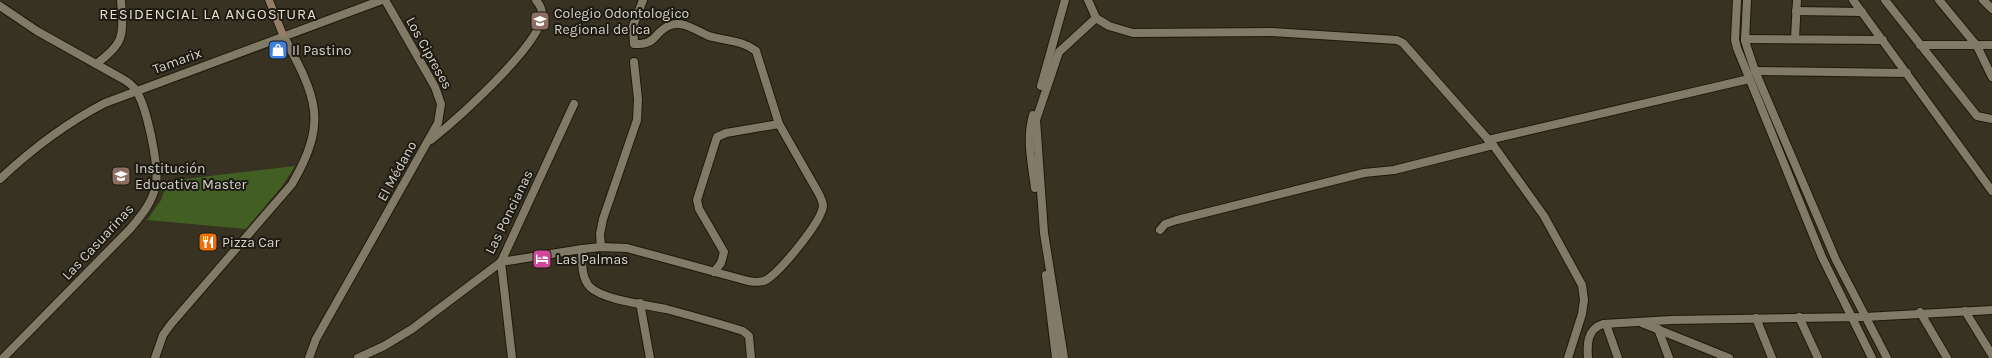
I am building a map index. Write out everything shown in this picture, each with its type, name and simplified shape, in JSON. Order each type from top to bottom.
[{"type":"street","points":[[96,64],[115,51],[121,42],[120,0]]},
{"type":"street","points":[[155,358],[159,344],[171,324],[292,184],[309,152],[316,124],[315,104],[305,75],[283,35],[269,0]]},
{"type":"street","name":"Tamarix","points":[[0,179],[18,162],[77,117],[105,103],[283,35],[383,0]]},
{"type":"street","name":"Los Cipreses","points":[[383,0],[439,96],[441,104],[438,123],[428,142]]},
{"type":"street","name":"El Médano","points":[[309,358],[320,333],[428,142],[449,126],[486,90],[528,44],[542,20],[542,8],[536,0]]},
{"type":"street","points":[[512,358],[501,262],[582,249],[601,247],[627,248],[748,281],[759,282],[769,278],[803,240],[822,213],[823,205],[819,194],[779,124],[758,55],[753,47],[738,41],[711,36],[688,26],[679,24],[666,28],[652,42],[643,45],[634,44],[631,37],[631,30],[643,0]]},
{"type":"street","points":[[1056,358],[1029,130],[1065,0]]},
{"type":"street","points":[[1088,0],[1096,18],[1104,25],[1116,30],[1133,32],[1272,32],[1397,40],[1403,43],[1490,142],[1544,216],[1582,285],[1584,300],[1582,314],[1568,358]]},
{"type":"street","points":[[1737,0],[1736,44],[1749,79],[1822,257],[1872,358]]},
{"type":"street","points":[[1747,0],[1745,39],[1754,71],[1836,260],[1887,358]]},
{"type":"street","points":[[1795,39],[1797,0]]},
{"type":"street","points":[[1853,0],[1908,73],[1992,191]]},
{"type":"street","points":[[1885,0],[1977,116],[1992,118]]},
{"type":"street","points":[[1939,0],[1977,46],[1992,77]]},
{"type":"street","points":[[1983,0],[1992,10]]},
{"type":"street","points":[[0,6],[51,39],[122,79],[136,90]]},
{"type":"street","points":[[1796,11],[1862,12]]},
{"type":"street","points":[[1064,358],[1044,233],[1036,120],[1059,52],[1096,18]]},
{"type":"street","points":[[1745,39],[1883,40]]},
{"type":"street","points":[[1920,45],[1992,45]]},
{"type":"street","points":[[601,247],[600,240],[602,220],[637,121],[638,91],[634,62]]},
{"type":"street","points":[[1754,71],[1908,73]]},
{"type":"street","points":[[1160,230],[1166,224],[1177,220],[1364,173],[1394,170],[1490,142],[1749,79]]},
{"type":"street","name":"Las Casuarinas","points":[[3,358],[119,242],[135,224],[151,199],[157,182],[158,167],[136,90]]},
{"type":"street","name":"Las Poncianas","points":[[358,358],[384,346],[412,329],[501,262],[574,104]]},
{"type":"street","points":[[714,272],[721,263],[724,252],[699,209],[697,200],[717,138],[726,133],[779,124]]},
{"type":"street","points":[[582,249],[585,278],[591,288],[607,295],[743,331],[749,336],[751,358]]},
{"type":"street","points":[[640,303],[650,358]]},
{"type":"street","points":[[1588,358],[1590,334],[1593,328],[1606,324],[1756,318],[1865,316],[1920,312],[1992,310]]},
{"type":"street","points":[[1965,311],[1992,355]]},
{"type":"street","points":[[1920,312],[1947,358]]},
{"type":"street","points":[[1799,317],[1818,358]]},
{"type":"street","points":[[1756,318],[1772,358]]},
{"type":"street","points":[[1640,322],[1718,356],[1729,358]]},
{"type":"street","points":[[1606,324],[1618,358]]},
{"type":"street","points":[[1658,329],[1669,358]]},
{"type":"green space","points":[[295,166],[283,185],[246,229],[147,220],[161,200],[168,181]]},
{"type":"place","name":"Colegio Odontologico Regional de Ica","points":[[540,21]]},
{"type":"place","name":"Il Pastino","points":[[278,50]]},
{"type":"place","name":"Institución Educativa Master","points":[[121,176]]},
{"type":"place","name":"Pizza Car","points":[[208,242]]},
{"type":"place","name":"Las Palmas","points":[[542,259]]},
{"type":"district","name":"RESIDENCIAL LA ANGOSTURA","points":[[208,14]]}]
